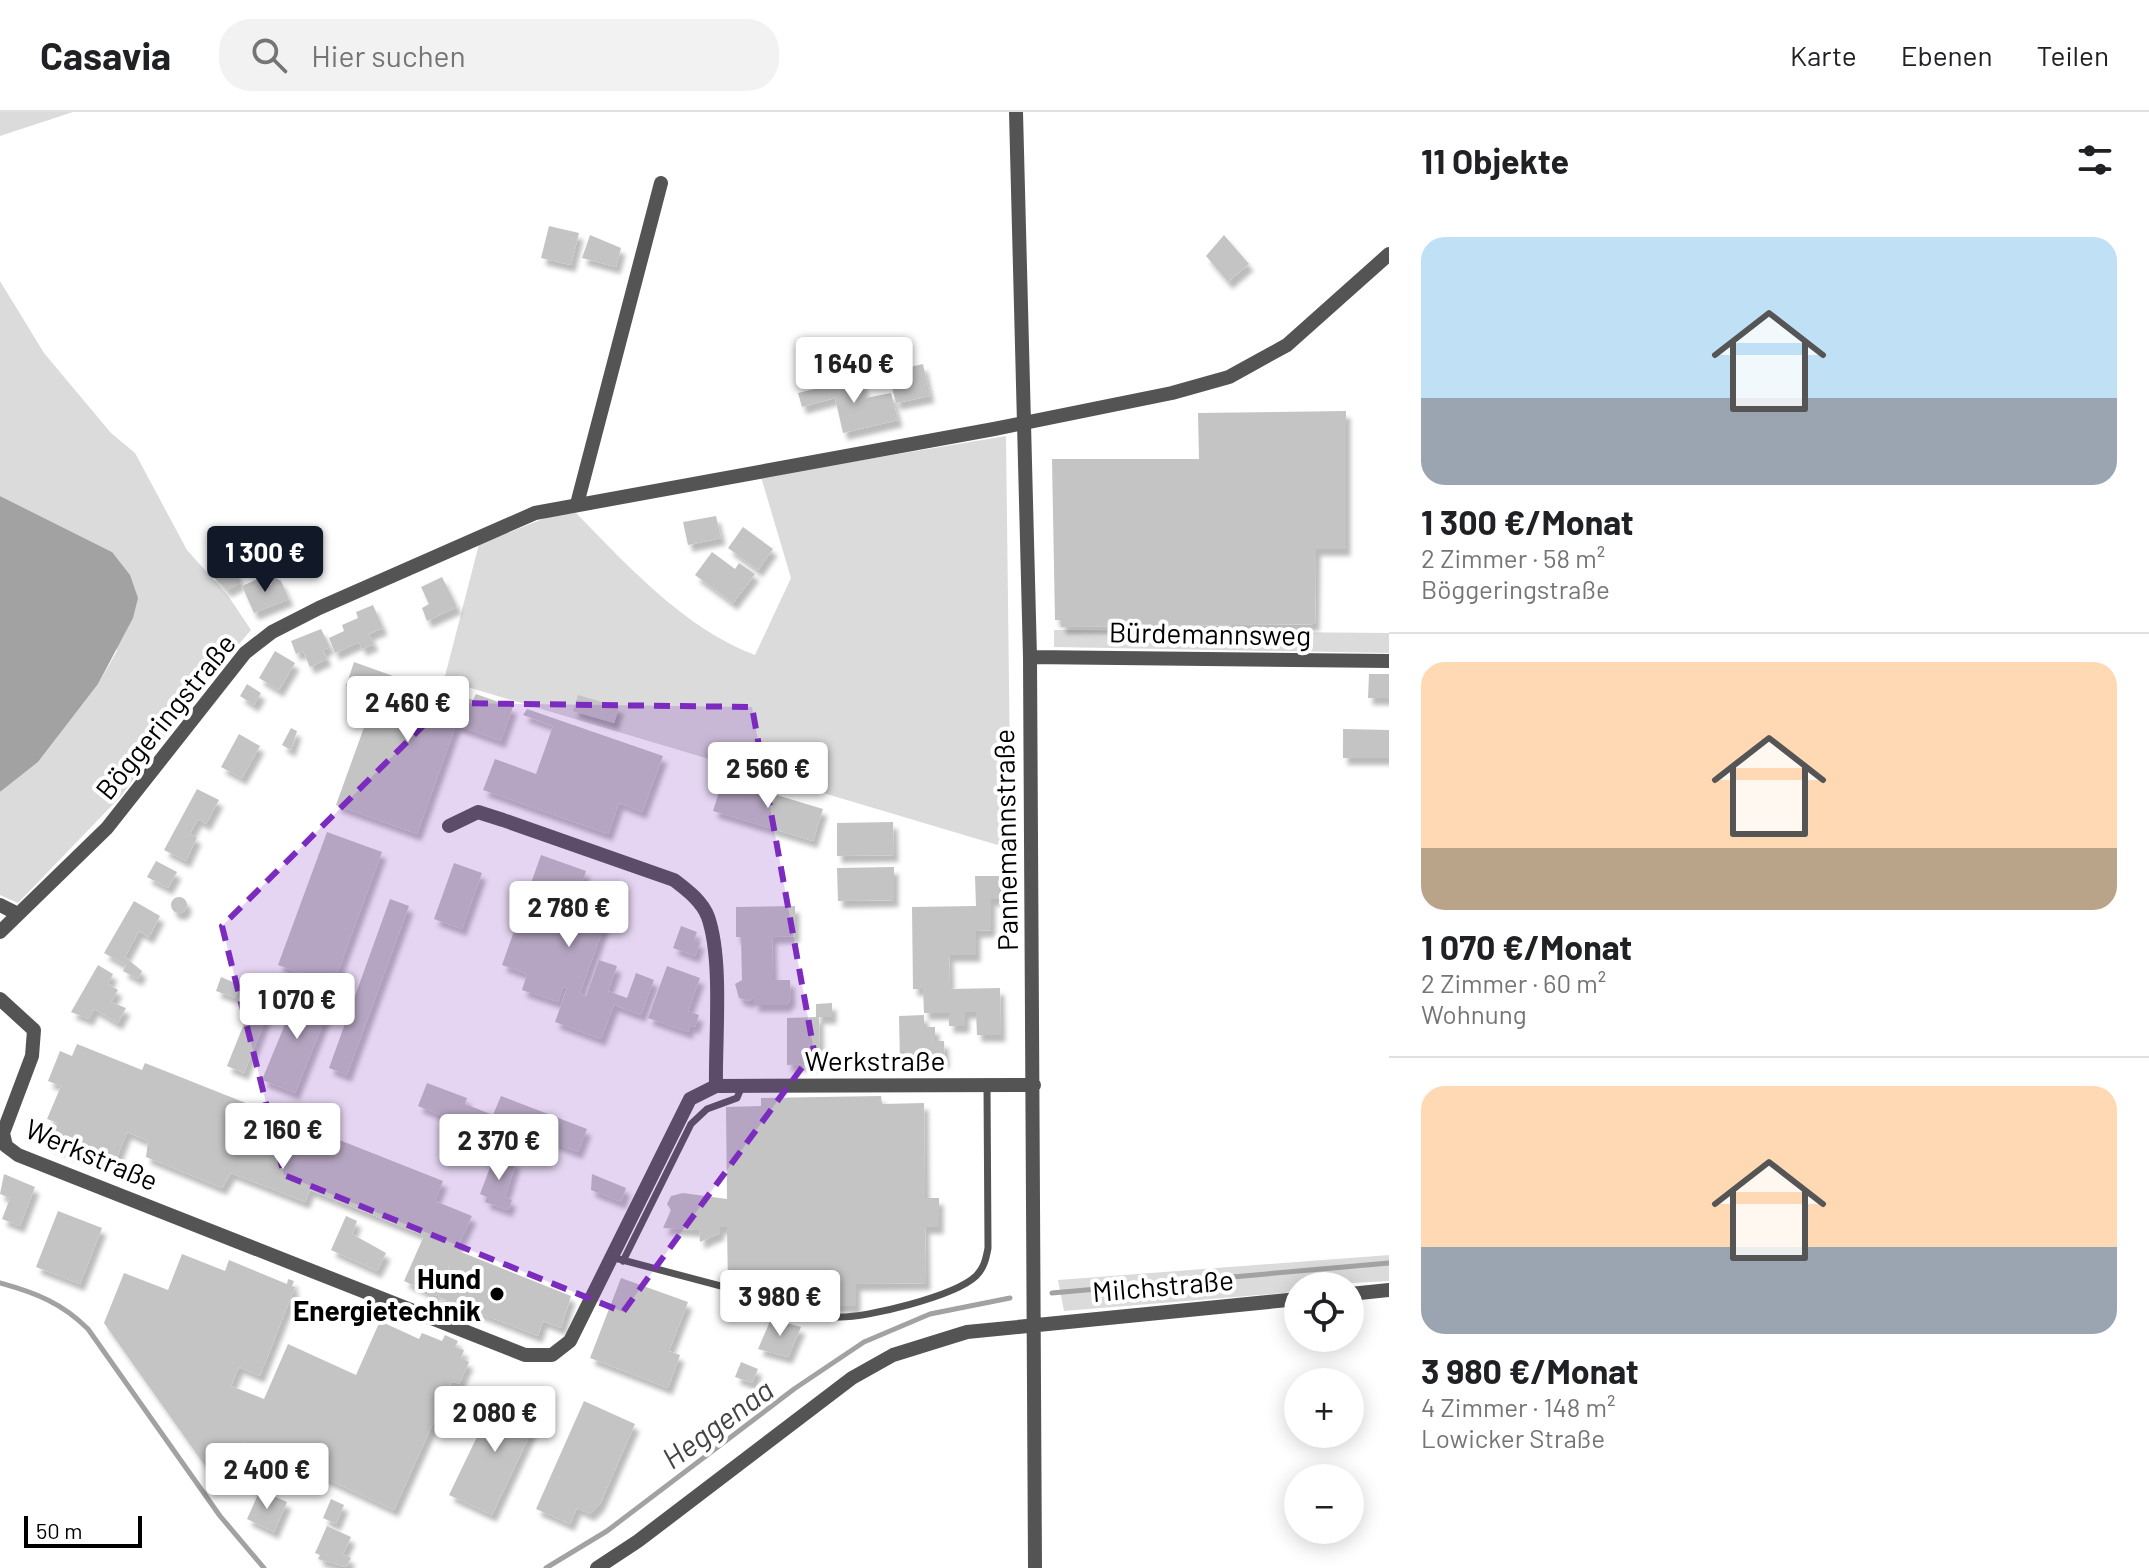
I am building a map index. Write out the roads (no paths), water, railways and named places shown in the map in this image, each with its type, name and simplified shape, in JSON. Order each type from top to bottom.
[{"type":"street","name":"Pannemannstraße","points":[[1016,112],[1021,423],[1030,657],[1035,1568]]},
{"type":"street","points":[[577,504],[661,183]]},
{"type":"street","name":"Böggeringstraße","points":[[0,932],[107,828],[215,688],[245,653],[272,632],[535,513],[1021,423],[1172,393],[1229,377],[1259,364],[1287,345],[1389,254]]},
{"type":"street","name":"Bürdemannsweg","points":[[1030,657],[1389,661]]},
{"type":"street","points":[[449,826],[478,812],[674,880],[694,896],[707,915],[714,951],[716,1086]]},
{"type":"street","points":[[0,905],[18,914]]},
{"type":"street","name":"Werkstraße","points":[[0,999],[34,1030],[32,1056],[3,1133],[6,1146],[18,1155],[525,1355],[552,1355],[570,1341],[617,1259],[690,1099],[716,1086],[1034,1085]]},
{"type":"street","points":[[1364,1293],[1389,1290]]},
{"type":"street","name":"Milchstraße","points":[[597,1568],[638,1541],[852,1378],[893,1355],[967,1332],[1284,1300]]},
{"type":"lane","points":[[742,1086],[737,1098],[707,1109],[691,1124],[617,1259],[838,1317],[875,1314],[967,1283],[985,1265],[988,1248],[987,1085]]},
{"type":"waterway","name":"Heggenaa","points":[[1052,1293],[1389,1263]]},
{"type":"waterway","name":"Heggenaa","points":[[0,1283],[48,1300],[88,1329],[220,1516],[264,1568]]},
{"type":"waterway","name":"Heggenaa","points":[[546,1568],[607,1531],[794,1389],[864,1342],[930,1314],[1010,1298]]},
{"type":"place","name":"Hund Energietechnik","points":[[497,1294]]}]
